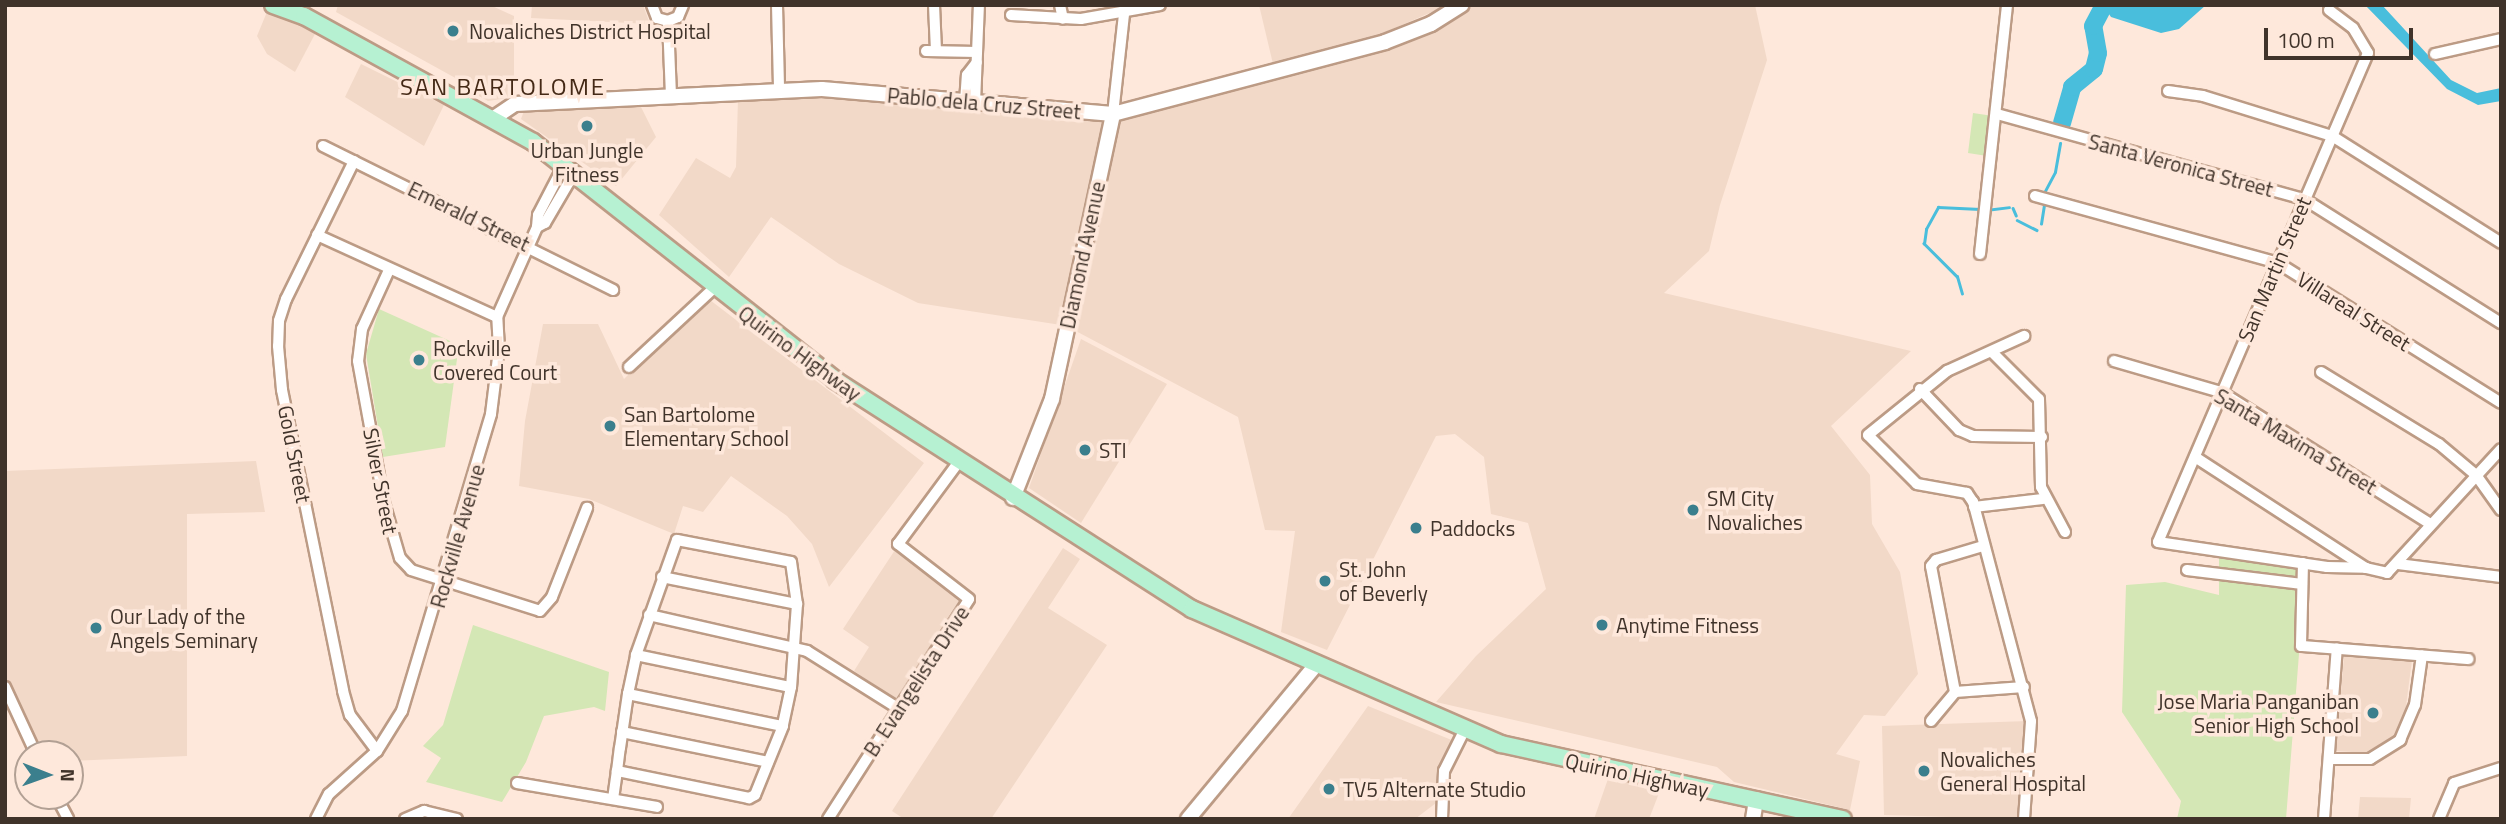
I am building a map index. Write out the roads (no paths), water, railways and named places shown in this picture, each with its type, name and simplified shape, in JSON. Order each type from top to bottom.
[{"type":"main road","name":"Quirino Highway","points":[[273,5],[298,10],[495,118],[568,171],[714,288],[835,380],[958,463],[1192,609],[1316,666],[1384,702],[1464,731],[1544,755],[1756,799],[1786,812],[1843,819]]},
{"type":"street","points":[[652,5],[657,18],[668,21],[678,17],[683,5]]},
{"type":"street","points":[[777,5],[779,89]]},
{"type":"street","points":[[934,5],[931,51],[977,57]]},
{"type":"street","points":[[970,103],[967,75],[977,57],[979,5]]},
{"type":"street","points":[[1060,5],[1063,19]]},
{"type":"street","points":[[1011,15],[1063,19],[1160,5]]},
{"type":"street","name":"Pablo dela Cruz Street","points":[[495,118],[515,104],[779,89],[853,91],[1113,114],[1385,42],[1431,24],[1461,5]]},
{"type":"street","points":[[1980,254],[2007,5]]},
{"type":"street","name":"Diamond Avenue","points":[[1013,498],[1052,399],[1113,114],[1125,9]]},
{"type":"street","name":"San Martin Street","points":[[2302,563],[2158,542],[2368,50],[2353,27],[2329,10]]},
{"type":"street","points":[[668,21],[671,95]]},
{"type":"street","points":[[2435,54],[2501,39]]},
{"type":"street","points":[[2168,91],[2203,96],[2332,136],[2501,243]]},
{"type":"street","name":"Santa Veronica Street","points":[[1997,114],[2304,199],[2501,323]]},
{"type":"street","name":"Emerald Street","points":[[323,146],[529,245],[613,290]]},
{"type":"street","name":"Gold Street","points":[[355,161],[317,234],[278,321],[282,390],[343,691],[350,715],[377,751]]},
{"type":"street","name":"Rockville Avenue","points":[[320,818],[329,794],[377,751],[402,710],[445,580],[491,414],[499,351],[497,317],[537,227],[538,215],[568,171]]},
{"type":"street","name":"Villareal Street","points":[[2035,196],[2278,263],[2501,403]]},
{"type":"street","points":[[317,234],[389,270],[497,317]]},
{"type":"street","name":"Silver Street","points":[[389,270],[359,345],[375,452],[400,558],[411,570],[540,611],[551,597],[587,508]]},
{"type":"street","points":[[629,367],[714,288]]},
{"type":"street","points":[[2024,336],[1920,389],[1868,435],[1917,484],[1966,494],[1974,508],[2024,687],[2031,722],[2024,819]]},
{"type":"street","points":[[1992,352],[2039,399],[2043,499],[2065,532]]},
{"type":"street","name":"Santa Maxima Street","points":[[2114,361],[2221,392],[2431,524]]},
{"type":"street","points":[[2321,372],[2439,444],[2476,475],[2501,510]]},
{"type":"street","points":[[1920,389],[1959,430],[1973,436],[2042,437]]},
{"type":"street","points":[[2468,659],[2301,646],[2302,563],[2366,568],[2383,573],[2398,564],[2431,524],[2501,449]]},
{"type":"street","points":[[2195,457],[2366,568]]},
{"type":"street","name":"B. Evangelista Drive","points":[[828,819],[969,599],[898,544],[958,463]]},
{"type":"street","points":[[1974,508],[2043,499]]},
{"type":"street","points":[[613,799],[622,732],[628,694],[636,655],[677,540],[791,562],[797,604],[791,687],[783,726],[753,798],[617,771]]},
{"type":"street","points":[[1955,692],[1931,566],[1936,560],[1983,546]]},
{"type":"street","points":[[2398,564],[2501,576]]},
{"type":"street","points":[[2187,570],[2302,584]]},
{"type":"street","points":[[662,577],[797,604]]},
{"type":"street","points":[[649,615],[795,647],[899,709]]},
{"type":"street","points":[[2324,819],[2337,648]]},
{"type":"street","points":[[636,655],[791,687]]},
{"type":"street","points":[[2329,759],[2370,759],[2400,740],[2415,705],[2422,655]]},
{"type":"street","points":[[1188,819],[1316,666]]},
{"type":"street","points":[[5,687],[30,740]]},
{"type":"street","points":[[1931,721],[1955,692],[2024,687]]},
{"type":"street","points":[[628,694],[783,726]]},
{"type":"street","points":[[1442,819],[1444,771],[1464,731]]},
{"type":"street","points":[[622,732],[768,762]]},
{"type":"street","points":[[2439,819],[2454,783],[2501,768]]},
{"type":"street","points":[[517,783],[657,807]]},
{"type":"street","points":[[1753,819],[1756,799]]},
{"type":"street","points":[[407,817],[424,811],[457,819]]},
{"type":"water","points":[[2103,5],[2206,5],[2179,29],[2161,33],[2111,17]]},
{"type":"water","points":[[2365,5],[2382,5],[2451,80],[2477,93],[2501,88],[2501,101],[2478,105],[2447,89]]},
{"type":"waterway","points":[[2062,123],[2072,87],[2094,69],[2098,53],[2093,26],[2104,5]]},
{"type":"waterway","points":[[2045,191],[2055,172],[2060,143]]},
{"type":"waterway","points":[[2041,224],[2044,204]]},
{"type":"waterway","points":[[1962,294],[1957,277],[1924,244],[1926,229],[1938,207],[1980,209]]},
{"type":"waterway","points":[[1986,210],[2009,207]]},
{"type":"waterway","points":[[2013,208],[2016,215]]},
{"type":"waterway","points":[[2017,220],[2037,230]]},
{"type":"place","name":"Novaliches District Hospital","points":[[453,31]]},
{"type":"place","name":"Urban Jungle Fitness","points":[[587,126]]},
{"type":"place","name":"Rockville Covered Court","points":[[419,360]]},
{"type":"place","name":"San Bartolome Elementary School","points":[[610,426]]},
{"type":"place","name":"STI","points":[[1085,450]]},
{"type":"place","name":"SM City Novaliches","points":[[1693,510]]},
{"type":"place","name":"Paddocks","points":[[1416,528]]},
{"type":"place","name":"St. John of Beverly","points":[[1325,581]]},
{"type":"place","name":"Anytime Fitness","points":[[1602,625]]},
{"type":"place","name":"Our Lady of the Angels Seminary","points":[[96,628]]},
{"type":"place","name":"Jose Maria Panganiban Senior High School","points":[[2373,713]]},
{"type":"place","name":"Novaliches General Hospital","points":[[1924,771]]},
{"type":"place","name":"TV5 Alternate Studio","points":[[1329,789]]},
{"type":"district","name":"SAN BARTOLOME","points":[[503,87]]}]
